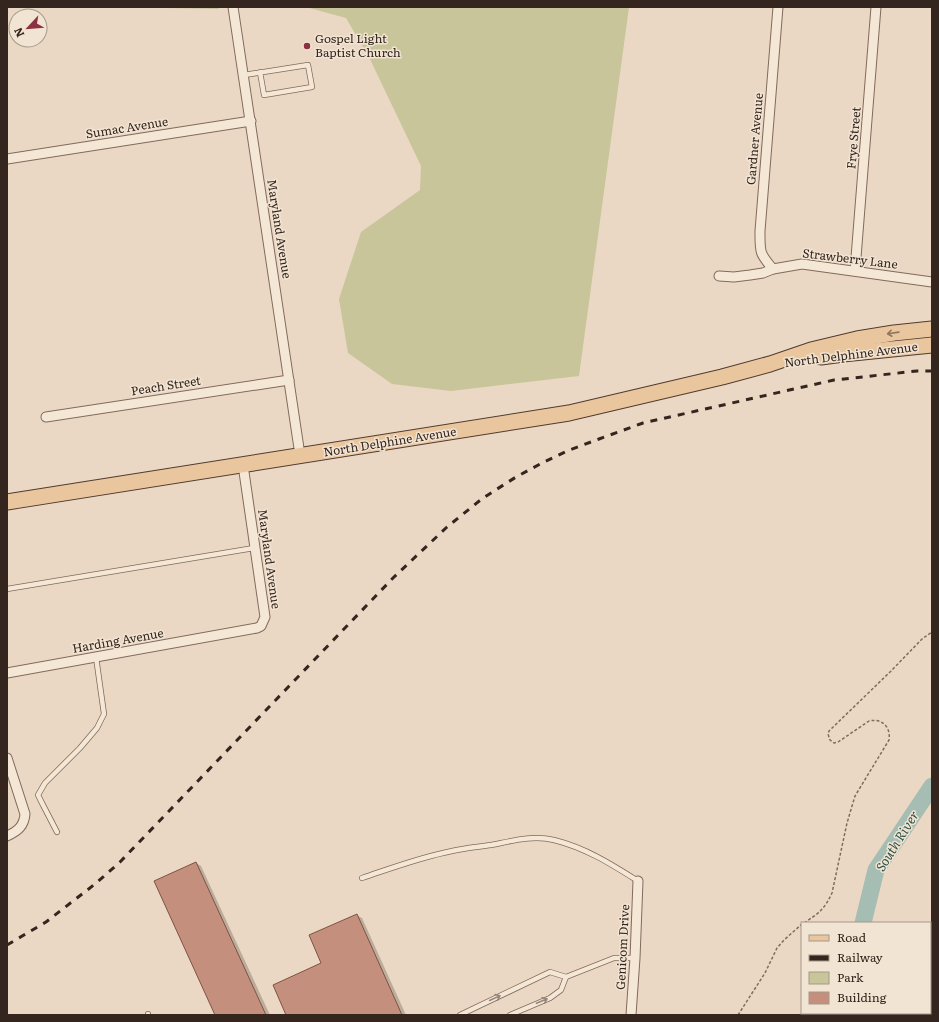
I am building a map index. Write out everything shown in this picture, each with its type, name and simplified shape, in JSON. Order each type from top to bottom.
[{"type":"main road","name":"North Delphine Avenue","points":[[7,502],[569,413],[770,364],[810,350],[857,339],[894,333],[932,330]]},
{"type":"main road","name":"North Delphine Avenue","points":[[770,364],[843,354],[932,345]]},
{"type":"street","name":"Maryland Avenue","points":[[233,7],[290,380],[300,456]]},
{"type":"street","name":"Gardner Avenue","points":[[773,269],[762,256],[760,249],[760,231],[778,7]]},
{"type":"street","name":"Frye Street","points":[[855,270],[876,7]]},
{"type":"street","name":"Sumac Avenue","points":[[7,159],[251,121]]},
{"type":"street","name":"Strawberry Lane","points":[[719,276],[750,276],[773,269],[802,264],[855,270],[932,282]]},
{"type":"street","name":"Peach Street","points":[[46,417],[290,380]]},
{"type":"street","name":"Maryland Avenue","points":[[232,632],[257,628],[264,622],[265,617],[243,464]]},
{"type":"street","name":"Harding Avenue","points":[[7,672],[232,632]]},
{"type":"street","points":[[7,758],[25,811],[24,820],[21,827],[16,832],[7,836]]},
{"type":"street","name":"Genicom Drive","points":[[631,1015],[638,881]]},
{"type":"lane","points":[[244,75],[260,72],[308,65],[312,87],[264,95],[260,72]]},
{"type":"lane","points":[[7,589],[254,548]]},
{"type":"lane","points":[[57,832],[38,795],[45,783],[80,748],[97,728],[104,714],[96,657]]},
{"type":"lane","points":[[362,878],[404,863],[452,851],[524,838],[540,838],[554,840],[586,850],[638,881]]},
{"type":"lane","points":[[460,1015],[550,972],[566,977],[614,958],[635,958]]},
{"type":"lane","points":[[510,1015],[550,998],[561,990],[566,977]]},
{"type":"path","points":[[806,922],[821,912],[832,892],[847,823],[855,796],[889,740],[890,734],[885,724],[874,720],[869,721],[838,742],[834,743],[830,740],[828,734],[829,731],[891,672],[922,639],[932,632]]},
{"type":"path","points":[[738,1015],[765,973],[778,948],[784,940],[801,926]]},
{"type":"green space","points":[[107,7],[218,7],[219,9]]},
{"type":"green space","points":[[306,7],[629,7],[579,376],[451,391],[392,384],[348,353],[339,299],[361,232],[420,190],[421,166],[369,57],[346,18]]},
{"type":"building","points":[[196,862],[266,1015],[215,1015],[154,881]]},
{"type":"building","points":[[357,914],[402,1015],[286,1015],[273,985],[321,963],[309,935]]},
{"type":"waterway","name":"South River","points":[[863,922],[876,870],[932,786]]},
{"type":"railway","points":[[7,945],[46,922],[95,884],[120,862],[393,578],[447,527],[483,498],[516,477],[567,451],[643,423],[834,380],[917,371],[932,371]]},
{"type":"place","name":"Gospel Light Baptist Church","points":[[307,46]]}]
